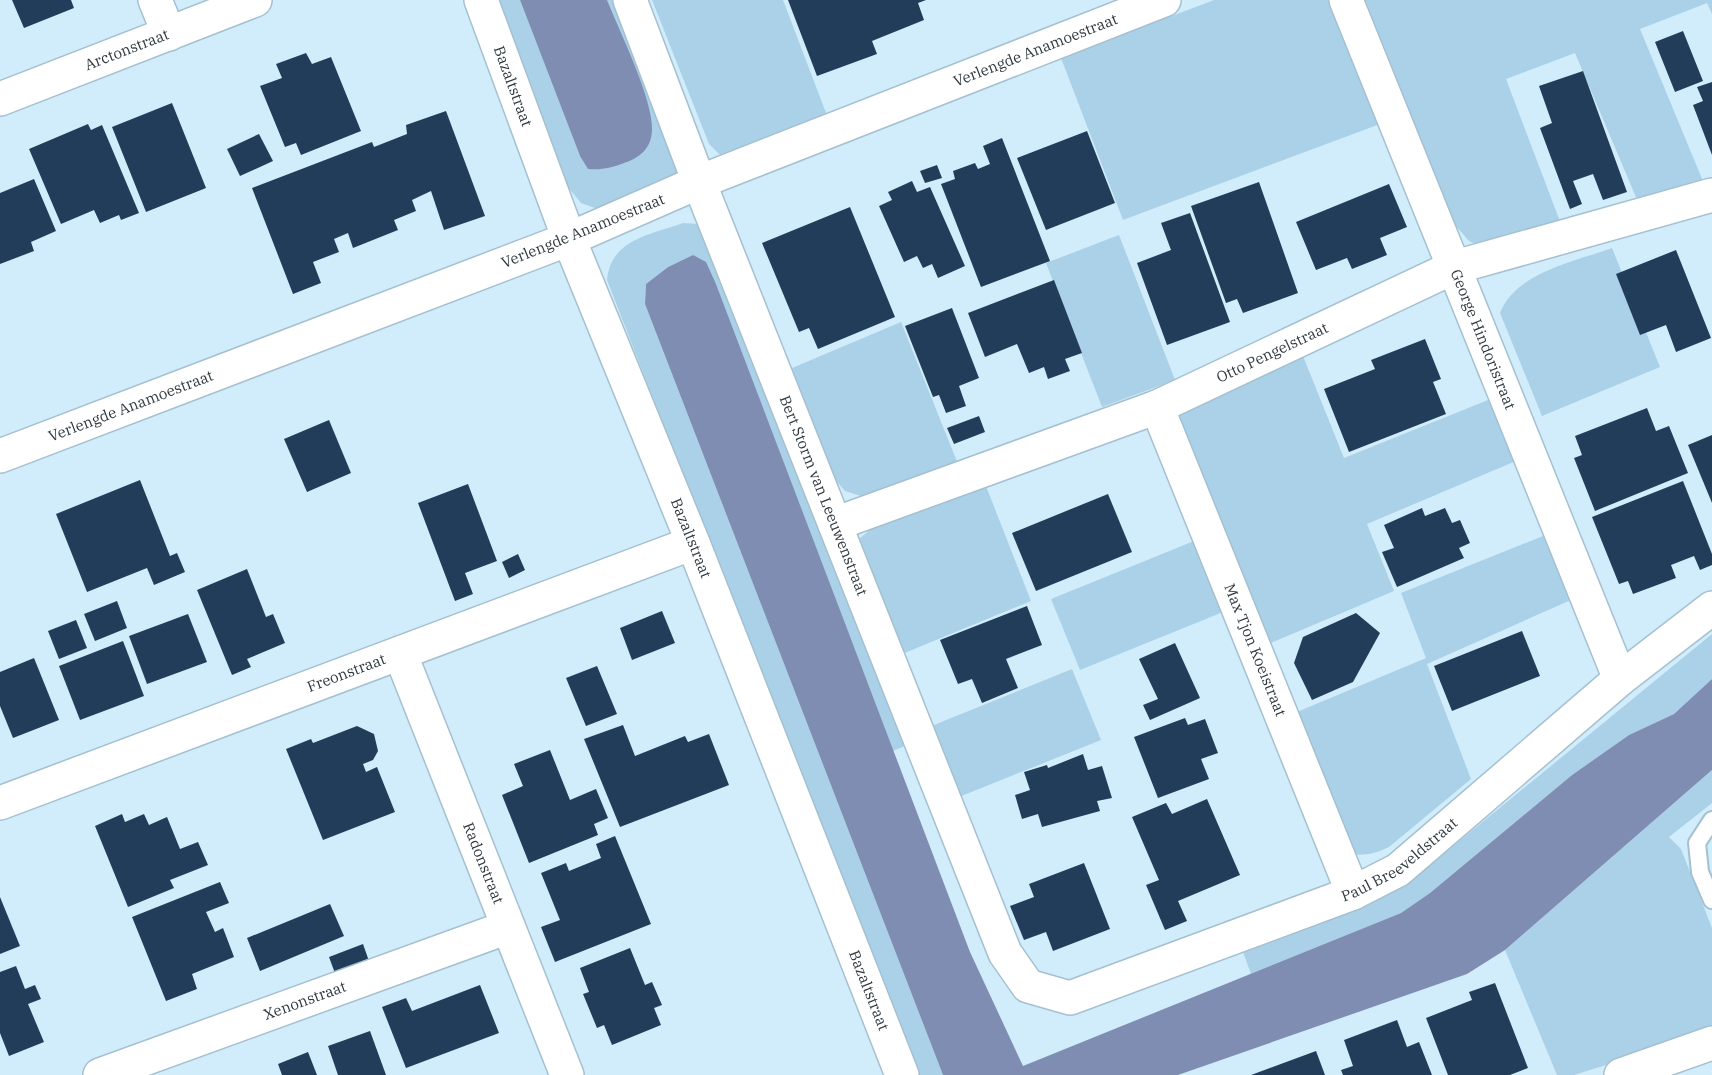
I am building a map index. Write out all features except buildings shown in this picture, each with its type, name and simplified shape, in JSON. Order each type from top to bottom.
[{"type":"street","points":[[155,0],[169,34]]},
{"type":"street","name":"Arctonstraat","points":[[0,99],[255,0]]},
{"type":"street","name":"Bazaltstraat","points":[[481,0],[569,239],[693,543],[902,1075]]},
{"type":"street","name":"Bert Storm van Leeuwenstraat","points":[[630,0],[699,182],[1005,953],[1028,986]]},
{"type":"street","name":"Verlengde Anamoestraat","points":[[0,456],[569,239],[699,182],[1164,0]]},
{"type":"street","name":"George Hindoristraat","points":[[1346,0],[1452,268],[1620,679]]},
{"type":"street","name":"Otto Pengelstraat","points":[[835,524],[1157,407],[1452,268],[1712,195]]},
{"type":"street","name":"Max Tjon Koeistraat","points":[[1157,407],[1353,893]]},
{"type":"street","name":"Freonstraat","points":[[0,803],[693,543]]},
{"type":"street","name":"Paul Breeveldstraat","points":[[1028,986],[1070,998],[1353,893],[1398,870],[1620,679],[1712,608]]},
{"type":"street","name":"Radonstraat","points":[[400,653],[567,1075]]},
{"type":"street","name":"Xenonstraat","points":[[100,1075],[508,927]]},
{"type":"street","points":[[1622,1075],[1712,1042]]},
{"type":"lane","points":[[1712,820],[1696,843],[1700,872],[1712,900]]},
{"type":"shaded area","points":[[497,0],[520,0],[580,156],[649,108],[607,0],[620,0],[677,164],[676,176],[603,211],[581,203],[567,186]]},
{"type":"shaded area","points":[[520,0],[607,0],[648,102],[651,137],[647,148],[639,155],[611,167],[588,169],[580,156]]},
{"type":"shaded area","points":[[652,0],[783,0],[831,126],[734,161],[719,154],[709,144]]},
{"type":"shaded area","points":[[1214,0],[1340,0],[1388,121],[1123,220],[1061,58]]},
{"type":"shaded area","points":[[1365,0],[1712,0],[1712,14],[1707,3],[1640,29],[1705,186],[1641,209],[1575,53],[1506,79],[1561,224],[1485,249],[1469,241],[1456,226]]},
{"type":"shaded area","points":[[683,223],[700,224],[907,745],[893,751],[716,284],[693,255],[668,267],[646,284],[645,304],[943,1075],[916,1075],[607,280],[610,266],[624,247],[646,235]]},
{"type":"shaded area","points":[[1119,235],[1175,380],[1102,407],[1046,263]]},
{"type":"shaded area","points":[[1612,248],[1660,367],[1542,416],[1500,313],[1508,299],[1532,278],[1564,264]]},
{"type":"shaded area","points":[[693,255],[706,262],[716,284],[970,952],[1023,1066],[1401,913],[1430,893],[1572,775],[1629,735],[1674,714],[1712,679],[1712,770],[1505,950],[1467,974],[1178,1075],[943,1075],[645,304],[646,284],[668,267]]},
{"type":"shaded area","points":[[901,322],[958,464],[879,495],[861,496],[845,491],[832,476],[792,368]]},
{"type":"shaded area","points":[[1303,356],[1344,458],[1498,396],[1523,458],[1367,524],[1394,591],[1261,647],[1176,414]]},
{"type":"shaded area","points":[[984,481],[1031,601],[890,659],[855,543],[868,531],[899,513]]},
{"type":"shaded area","points":[[1548,534],[1573,599],[1427,664],[1471,779],[1389,847],[1369,854],[1348,854],[1285,717],[1426,658],[1401,593]]},
{"type":"shaded area","points":[[1199,539],[1228,610],[1080,670],[1051,599]]},
{"type":"shaded area","points":[[1712,634],[1712,679],[1674,714],[1629,735],[1572,775],[1430,893],[1401,913],[1251,974],[1243,952],[1385,896],[1408,883]]},
{"type":"shaded area","points":[[1072,669],[1101,740],[959,797],[929,727]]},
{"type":"shaded area","points":[[1712,770],[1712,803],[1669,837],[1681,849],[1712,928],[1712,1032],[1574,1075],[1557,1075],[1505,950]]}]
